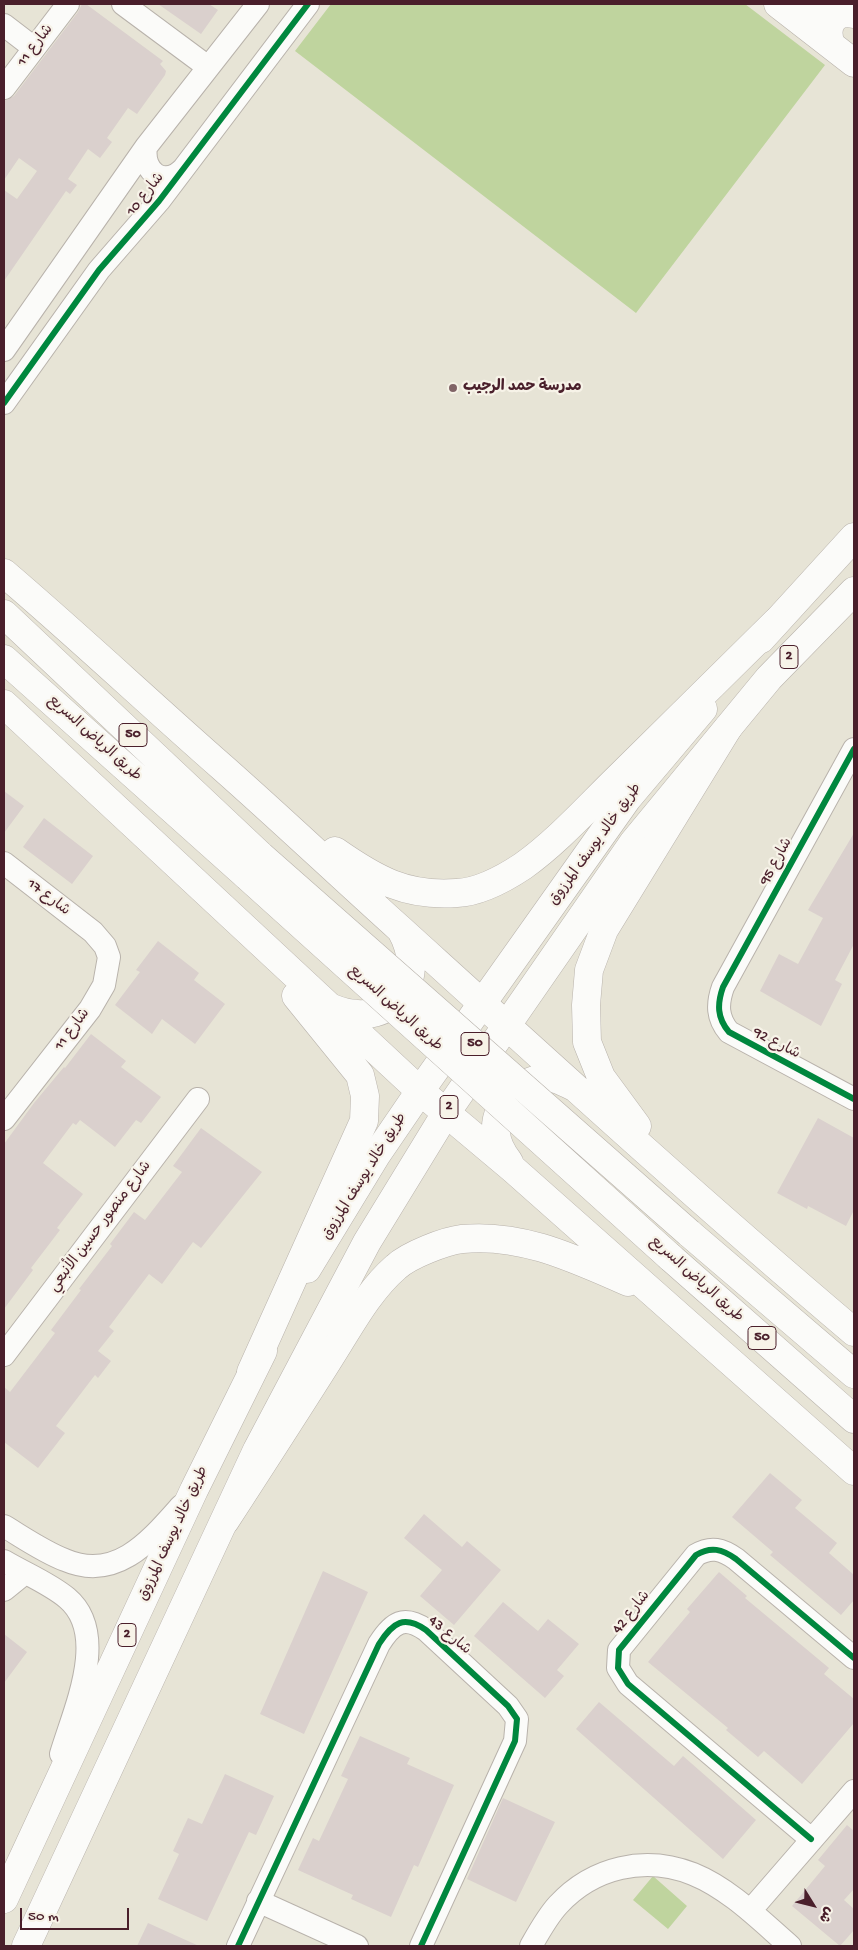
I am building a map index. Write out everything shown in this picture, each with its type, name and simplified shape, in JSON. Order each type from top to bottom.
[{"type":"main road","points":[[843,4],[854,14]]},
{"type":"main road","points":[[796,7],[832,44],[854,63]]},
{"type":"main road","points":[[832,44],[828,35],[829,24],[836,16],[846,13],[854,14]]},
{"type":"main road","name":"طريق خالد يوسف المرزوق","points":[[4,1899],[35,1829],[251,1372],[300,1281],[377,1154],[627,799],[776,622],[854,537]]},
{"type":"main road","points":[[4,573],[65,625],[222,768],[261,799],[360,869],[397,888],[427,893],[458,893],[488,885],[522,866],[567,828],[776,622]]},
{"type":"main road","name":"طريق خالد يوسف المرزوق","points":[[26,1946],[82,1822],[257,1450],[367,1242],[446,1113],[633,843],[769,678],[854,591]]},
{"type":"main road","name":"طريق الرياض السريع","points":[[4,614],[254,866],[670,1257],[854,1419]]},
{"type":"main road","name":"طريق الرياض السريع","points":[[4,658],[254,866],[854,1374]]},
{"type":"main road","points":[[4,704],[227,914],[420,1091],[514,1168],[580,1230],[658,1295],[854,1470]]},
{"type":"main road","points":[[701,1201],[624,1111],[601,1077],[587,1042],[586,1004],[589,970],[604,930],[728,728]]},
{"type":"main road","points":[[261,799],[400,929],[701,1201],[854,1332]]},
{"type":"main road","points":[[227,914],[343,1050],[360,1075],[365,1096],[364,1121],[356,1143],[312,1233],[251,1372]]},
{"type":"main road","points":[[331,1008],[348,1015],[367,1016],[385,1010],[400,998],[409,982],[413,964],[409,945],[400,929]]},
{"type":"main road","points":[[514,1168],[500,1151],[495,1130],[500,1108],[513,1091],[533,1080],[555,1079],[575,1087]]},
{"type":"main road","points":[[225,1521],[365,1304],[396,1266],[428,1250],[460,1239],[494,1239],[528,1243],[558,1251],[658,1295]]},
{"type":"street","name":"شارع 11","points":[[4,88],[68,4]]},
{"type":"street","points":[[123,4],[208,67]]},
{"type":"street","name":"شارع 10","points":[[9,344],[146,147],[258,4]]},
{"type":"street","name":"شارع 10","points":[[4,403],[99,270],[159,201],[303,8]]},
{"type":"street","points":[[4,25],[34,48]]},
{"type":"street","points":[[146,147],[144,158],[148,168],[157,175],[168,178],[178,174],[186,166]]},
{"type":"street","points":[[9,344],[25,353],[38,354]]},
{"type":"street","name":"شارع 95","points":[[723,987],[854,749]]},
{"type":"street","name":"شارع 17","points":[[4,863],[93,932]]},
{"type":"street","name":"شارع 11","points":[[4,1119],[90,1009],[104,985],[109,957],[105,946],[93,932]]},
{"type":"street","name":"شارع 92","points":[[723,987],[717,1002],[722,1024],[728,1032],[854,1099]]},
{"type":"street","name":"شارع منصور حسين الأنبعي","points":[[4,1355],[198,1099]]},
{"type":"street","points":[[4,1526],[66,1561],[94,1566],[112,1565],[126,1559],[163,1527],[194,1490]]},
{"type":"street","name":"شارع 42","points":[[811,1839],[628,1684],[618,1668],[619,1650],[696,1555],[711,1549],[728,1553],[736,1559],[854,1658]]},
{"type":"street","points":[[4,1561],[68,1598],[81,1614],[87,1634],[88,1664],[60,1758],[35,1829]]},
{"type":"street","points":[[4,1590],[25,1573]]},
{"type":"street","name":"شارع 43","points":[[238,1946],[380,1644],[388,1631],[396,1624],[407,1622],[416,1623],[508,1706],[514,1712],[517,1724],[515,1741],[421,1946]]},
{"type":"street","points":[[750,1911],[854,1791]]},
{"type":"street","points":[[531,1946],[557,1906],[575,1888],[597,1876],[620,1867],[645,1864],[670,1867],[694,1874],[750,1911],[790,1946]]},
{"type":"street","points":[[258,1901],[357,1946]]},
{"type":"green space","points":[[331,4],[745,4],[825,65],[636,313],[295,51]]},
{"type":"green space","points":[[653,1876],[687,1906],[668,1929],[633,1900]]},
{"type":"building","points":[[82,4],[86,4],[163,61],[160,64],[166,71],[165,75],[137,114],[128,108],[107,138],[112,142],[100,158],[88,149],[68,179],[77,185],[70,194],[66,191],[4,281],[4,190],[17,199],[37,171],[19,158],[4,180],[4,101],[14,96],[78,12]]},
{"type":"building","points":[[158,4],[209,4],[218,10],[201,34]]},
{"type":"building","points":[[4,791],[24,806],[4,833]]},
{"type":"building","points":[[44,818],[93,856],[72,884],[23,847]]},
{"type":"building","points":[[854,833],[854,944],[835,980],[842,984],[821,1026],[760,991],[779,954],[798,964],[823,918],[808,910]]},
{"type":"building","points":[[158,941],[199,973],[194,980],[225,1004],[195,1044],[162,1019],[152,1034],[115,1005],[140,972],[136,970]]},
{"type":"building","points":[[91,1034],[126,1061],[121,1067],[161,1097],[141,1123],[136,1120],[115,1147],[80,1120],[76,1125],[73,1123],[43,1163],[83,1194],[57,1228],[60,1230],[31,1268],[33,1270],[4,1309],[4,1144],[34,1103],[65,1068]]},
{"type":"building","points":[[818,1118],[854,1138],[854,1210],[846,1226],[808,1206],[807,1209],[777,1193]]},
{"type":"building","points":[[201,1128],[262,1172],[201,1248],[193,1242],[162,1284],[149,1274],[109,1327],[114,1331],[98,1351],[111,1361],[98,1378],[95,1375],[56,1426],[65,1433],[38,1468],[4,1442],[4,1387],[10,1392],[55,1333],[51,1330],[112,1246],[110,1244],[134,1212],[145,1220],[182,1172],[173,1166]]},
{"type":"building","points":[[770,1473],[802,1500],[795,1508],[837,1543],[829,1553],[854,1575],[854,1600],[841,1615],[770,1555],[773,1552],[732,1517]]},
{"type":"building","points":[[424,1514],[462,1547],[467,1541],[501,1570],[454,1625],[420,1596],[442,1570],[404,1538]]},
{"type":"building","points":[[323,1571],[368,1592],[304,1734],[260,1714]]},
{"type":"building","points":[[719,1572],[747,1596],[745,1598],[829,1668],[824,1674],[854,1699],[854,1723],[802,1784],[764,1751],[758,1757],[726,1730],[728,1728],[648,1662],[690,1612],[687,1609]]},
{"type":"building","points":[[503,1602],[538,1631],[548,1619],[579,1644],[557,1670],[564,1676],[545,1698],[474,1636]]},
{"type":"building","points":[[4,1634],[27,1652],[4,1683]]},
{"type":"building","points":[[599,1702],[674,1766],[683,1756],[756,1820],[723,1859],[576,1729]]},
{"type":"building","points":[[360,1736],[410,1758],[407,1764],[454,1785],[418,1867],[414,1865],[391,1917],[351,1899],[353,1895],[298,1870],[313,1838],[319,1841],[348,1779],[341,1776]]},
{"type":"building","points":[[225,1774],[274,1796],[256,1835],[249,1832],[207,1921],[158,1899],[179,1854],[173,1851],[188,1818],[202,1824]]},
{"type":"building","points":[[503,1798],[555,1822],[516,1902],[467,1879]]},
{"type":"building","points":[[847,1825],[854,1831],[854,1889],[844,1900],[854,1909],[854,1930],[840,1946],[792,1906],[825,1866],[818,1860]]},
{"type":"building","points":[[148,1923],[199,1946],[137,1946]]},
{"type":"cycle path","points":[[4,403],[99,270],[159,201],[308,4]]},
{"type":"cycle path","points":[[854,749],[723,987],[719,1005],[720,1016],[729,1032],[854,1099]]},
{"type":"cycle path","points":[[811,1839],[628,1684],[618,1668],[619,1650],[696,1555],[707,1550],[716,1550],[736,1559],[854,1658]]},
{"type":"cycle path","points":[[238,1946],[379,1644],[389,1630],[405,1622],[418,1625],[426,1630],[508,1706],[517,1719],[515,1741],[421,1946]]},
{"type":"place","name":"مدرسة حمد الرجيب","points":[[453,388]]}]
